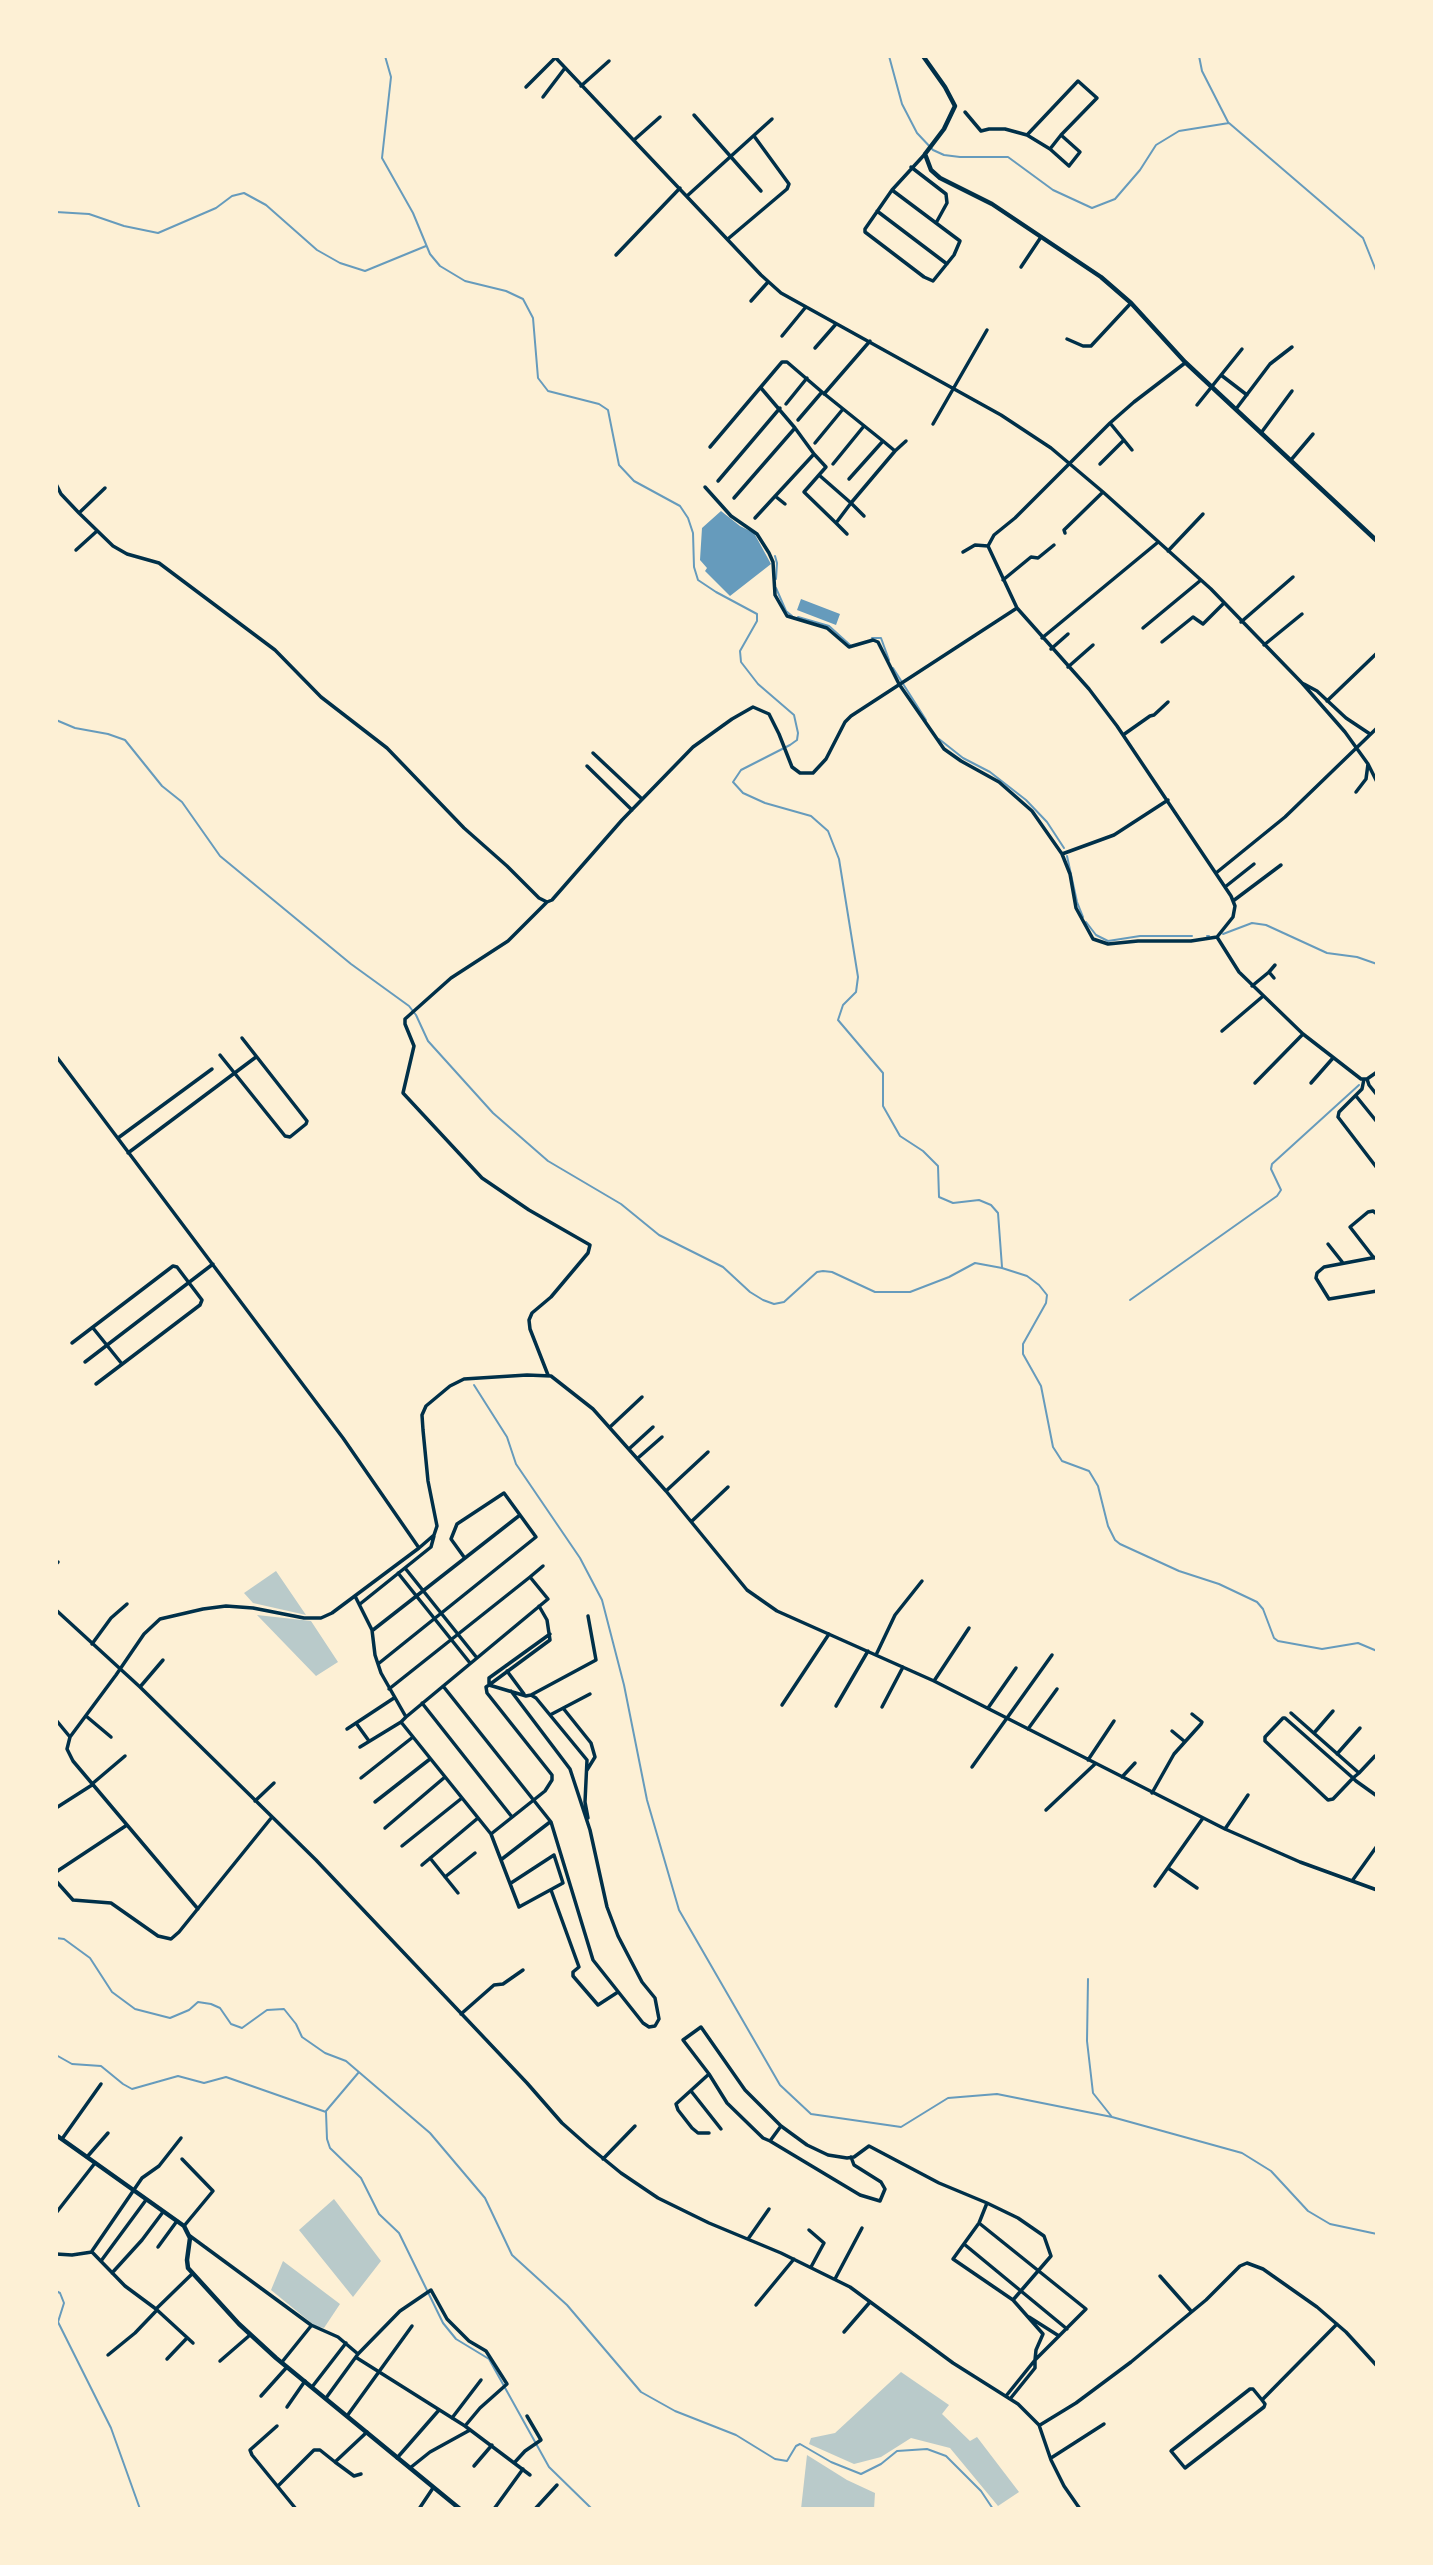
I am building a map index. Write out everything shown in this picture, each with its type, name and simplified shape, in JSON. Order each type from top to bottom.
[{"type":"street","points":[[892,190],[961,243],[933,281],[865,232],[892,190],[944,129],[952,115],[954,104],[923,56]]},
{"type":"street","points":[[526,87],[554,57],[768,282],[789,299],[953,387],[1052,448],[1201,580],[1265,645],[1356,747],[1377,782]]},
{"type":"street","points":[[581,86],[609,61]]},
{"type":"street","points":[[543,97],[565,68]]},
{"type":"street","points":[[1027,135],[1078,81],[1097,98],[1050,149]]},
{"type":"street","points":[[965,112],[981,131],[1005,129],[1027,135],[1050,149],[1069,166],[1080,152],[1061,135]]},
{"type":"street","points":[[694,115],[761,191]]},
{"type":"street","points":[[634,140],[660,117]]},
{"type":"street","points":[[687,196],[772,120]]},
{"type":"street","points":[[728,239],[787,189],[789,184],[754,136]]},
{"type":"street","points":[[926,151],[926,164],[940,178],[992,204],[1083,263],[1131,303],[1185,362],[1377,541]]},
{"type":"street","points":[[911,167],[946,194],[947,203],[936,223]]},
{"type":"street","points":[[616,255],[680,188]]},
{"type":"street","points":[[877,211],[947,264]]},
{"type":"street","points":[[1021,267],[1041,237]]},
{"type":"street","points":[[751,301],[768,282]]},
{"type":"street","points":[[1067,339],[1083,346],[1091,346],[1131,303]]},
{"type":"street","points":[[782,335],[805,308]]},
{"type":"street","points":[[815,348],[836,324]]},
{"type":"street","points":[[933,424],[987,330]]},
{"type":"street","points":[[798,420],[870,341]]},
{"type":"street","points":[[1236,409],[1270,364],[1292,347]]},
{"type":"street","points":[[1197,405],[1242,349]]},
{"type":"street","points":[[710,447],[785,362],[895,451]]},
{"type":"street","points":[[988,546],[994,535],[1110,423],[1185,362]]},
{"type":"street","points":[[1221,375],[1247,396]]},
{"type":"street","points":[[786,404],[807,379]]},
{"type":"street","points":[[761,388],[826,467],[804,492],[847,534]]},
{"type":"street","points":[[1261,433],[1292,391]]},
{"type":"street","points":[[719,481],[780,408]]},
{"type":"street","points":[[815,443],[843,409]]},
{"type":"street","points":[[1110,423],[1132,450]]},
{"type":"street","points":[[833,464],[864,426]]},
{"type":"street","points":[[734,498],[795,428]]},
{"type":"street","points":[[1291,460],[1313,434]]},
{"type":"street","points":[[836,523],[905,440]]},
{"type":"street","points":[[1100,464],[1124,440]]},
{"type":"street","points":[[849,480],[883,441]]},
{"type":"street","points":[[755,518],[814,454]]},
{"type":"street","points":[[819,475],[864,516]]},
{"type":"street","points":[[56,484],[61,494],[79,513],[122,552],[159,563],[275,650],[321,697],[387,748],[449,814],[539,898],[547,902]]},
{"type":"street","points":[[705,487],[731,516],[757,534],[769,553],[773,562],[775,595],[784,614],[827,628],[849,647],[876,640],[944,748],[961,761],[987,774],[1022,801],[1041,822],[1062,854],[1070,874],[1076,908],[1093,939],[1108,944],[1191,941],[1217,937],[1235,913],[1233,901],[1225,887],[1102,705],[1017,608],[988,546]]},
{"type":"street","points":[[79,513],[105,488]]},
{"type":"street","points":[[1065,533],[1064,530],[1103,492]]},
{"type":"street","points":[[56,498],[61,494]]},
{"type":"street","points":[[775,496],[785,504]]},
{"type":"street","points":[[1168,551],[1203,514]]},
{"type":"street","points":[[76,550],[97,531]]},
{"type":"street","points":[[1042,638],[1157,543]]},
{"type":"street","points":[[1002,580],[1031,557],[1038,558],[1054,544]]},
{"type":"street","points":[[963,551],[975,545],[988,546]]},
{"type":"street","points":[[1241,622],[1293,578]]},
{"type":"street","points":[[1143,628],[1201,580]]},
{"type":"street","points":[[1162,642],[1193,617],[1203,624],[1224,603]]},
{"type":"street","points":[[1017,608],[850,716],[826,759],[813,773],[804,774],[789,764],[769,713],[753,707],[700,741],[642,799],[557,895],[509,941],[460,971],[405,1019],[414,1046],[404,1088],[405,1097],[482,1178],[546,1221],[590,1245],[589,1253],[551,1297],[532,1313],[529,1320],[548,1375],[593,1409],[630,1448],[747,1590],[777,1611],[934,1681],[1225,1829],[1300,1862],[1377,1890]]},
{"type":"street","points":[[1265,645],[1302,614]]},
{"type":"street","points":[[1052,649],[1068,634]]},
{"type":"street","points":[[1068,667],[1093,645]]},
{"type":"street","points":[[1327,701],[1377,653]]},
{"type":"street","points":[[1302,684],[1317,691],[1356,726],[1370,734]]},
{"type":"street","points":[[1123,735],[1154,715],[1168,702]]},
{"type":"street","points":[[1216,873],[1276,826],[1377,729]]},
{"type":"street","points":[[593,753],[642,799]]},
{"type":"street","points":[[1356,792],[1366,779],[1368,764]]},
{"type":"street","points":[[587,766],[632,810]]},
{"type":"street","points":[[1062,854],[1114,835],[1168,800]]},
{"type":"street","points":[[1225,887],[1254,864]]},
{"type":"street","points":[[1233,901],[1281,865]]},
{"type":"street","points":[[1217,937],[1233,965],[1262,997],[1354,1075],[1366,1079],[1377,1095]]},
{"type":"street","points":[[1252,986],[1275,965]]},
{"type":"street","points":[[1269,972],[1274,978]]},
{"type":"street","points":[[1222,1031],[1262,997]]},
{"type":"street","points":[[1255,1083],[1303,1034]]},
{"type":"street","points":[[220,1055],[289,1138],[307,1121],[242,1038]]},
{"type":"street","points":[[56,1056],[343,1438],[419,1548]]},
{"type":"street","points":[[128,1153],[257,1057]]},
{"type":"street","points":[[1311,1083],[1333,1058]]},
{"type":"street","points":[[117,1138],[212,1069]]},
{"type":"street","points":[[1377,1072],[1366,1079],[1364,1087],[1339,1112],[1338,1118],[1377,1168]]},
{"type":"street","points":[[1356,1096],[1377,1122]]},
{"type":"street","points":[[1376,1258],[1350,1227],[1368,1212],[1377,1214]]},
{"type":"street","points":[[1328,1244],[1343,1263]]},
{"type":"street","points":[[1376,1258],[1324,1267],[1317,1273],[1316,1278],[1325,1296],[1333,1300],[1377,1291]]},
{"type":"street","points":[[85,1363],[212,1264]]},
{"type":"street","points":[[72,1343],[171,1266],[177,1267],[202,1300],[201,1304],[96,1384]]},
{"type":"street","points":[[93,1328],[122,1364]]},
{"type":"street","points":[[198,1909],[92,1784],[67,1749],[69,1737],[148,1628],[166,1617],[226,1606],[253,1608],[303,1618],[321,1618],[332,1613],[419,1548],[433,1535],[437,1526],[428,1481],[423,1430],[422,1415],[426,1406],[464,1378],[548,1375]]},
{"type":"street","points":[[610,1427],[642,1397]]},
{"type":"street","points":[[630,1448],[653,1427]]},
{"type":"street","points":[[639,1458],[662,1437]]},
{"type":"street","points":[[666,1490],[708,1452]]},
{"type":"street","points":[[692,1521],[728,1487]]},
{"type":"street","points":[[378,1664],[536,1536],[504,1493],[457,1524],[452,1539],[464,1557]]},
{"type":"street","points":[[372,1630],[520,1515]]},
{"type":"street","points":[[360,1604],[431,1547],[434,1542],[433,1535]]},
{"type":"street","points":[[390,1689],[543,1566]]},
{"type":"street","points":[[405,1568],[477,1658]]},
{"type":"street","points":[[398,1573],[470,1663]]},
{"type":"street","points":[[360,1747],[401,1722],[548,1599],[530,1577]]},
{"type":"street","points":[[876,1655],[895,1615],[922,1581]]},
{"type":"street","points":[[355,1596],[372,1630],[378,1664],[405,1717]]},
{"type":"street","points":[[92,1644],[111,1618],[127,1604]]},
{"type":"street","points":[[491,1834],[545,1791],[552,1780],[552,1775],[487,1693],[486,1687],[550,1640],[547,1620],[540,1606]]},
{"type":"street","points":[[56,1610],[316,1860],[562,2123],[603,2159],[658,2198],[835,2279],[877,2305],[953,2363],[1008,2398],[1039,2425],[1064,2486],[1080,2509]]},
{"type":"street","points":[[489,1685],[528,1695],[596,1660],[588,1616]]},
{"type":"street","points":[[934,1681],[969,1628]]},
{"type":"street","points":[[489,1685],[489,1678],[550,1634]]},
{"type":"street","points":[[782,1705],[829,1634]]},
{"type":"street","points":[[836,1706],[868,1651]]},
{"type":"street","points":[[972,1767],[1052,1656]]},
{"type":"street","points":[[139,1687],[163,1660]]},
{"type":"street","points":[[882,1707],[903,1667]]},
{"type":"street","points":[[988,1708],[1016,1668]]},
{"type":"street","points":[[443,1686],[551,1822],[593,1960],[643,2023],[649,2027],[655,2026],[659,2023],[654,1998],[642,1982],[618,1936],[607,1907],[585,1802],[587,1760],[550,1715],[517,1685],[508,1671]]},
{"type":"street","points":[[511,1691],[517,1685]]},
{"type":"street","points":[[1028,1729],[1057,1689]]},
{"type":"street","points":[[511,1691],[569,1769],[590,1830]]},
{"type":"street","points":[[550,1715],[590,1694]]},
{"type":"street","points":[[347,1729],[394,1698]]},
{"type":"street","points":[[422,1703],[512,1816]]},
{"type":"street","points":[[563,1708],[591,1743],[595,1757],[587,1770]]},
{"type":"street","points":[[1314,1733],[1333,1711]]},
{"type":"street","points":[[1291,1713],[1359,1773]]},
{"type":"street","points":[[1152,1793],[1174,1754],[1202,1723],[1192,1714]]},
{"type":"street","points":[[86,1716],[111,1737]]},
{"type":"street","points":[[1375,1756],[1359,1773],[1353,1778],[1333,1799],[1328,1800],[1264,1739],[1283,1717],[1353,1778],[1377,1796]]},
{"type":"street","points":[[56,1720],[69,1737]]},
{"type":"street","points":[[1087,1761],[1114,1721]]},
{"type":"street","points":[[401,1722],[491,1834],[519,1907],[563,1883],[554,1855],[511,1883]]},
{"type":"street","points":[[356,1723],[369,1741]]},
{"type":"street","points":[[1337,1754],[1360,1728]]},
{"type":"street","points":[[1172,1731],[1184,1741]]},
{"type":"street","points":[[361,1778],[412,1737]]},
{"type":"street","points":[[56,1808],[92,1784],[124,1756]]},
{"type":"street","points":[[375,1802],[430,1759]]},
{"type":"street","points":[[1122,1777],[1135,1763]]},
{"type":"street","points":[[1046,1810],[1095,1764]]},
{"type":"street","points":[[385,1828],[445,1777]]},
{"type":"street","points":[[255,1801],[274,1783]]},
{"type":"street","points":[[1225,1829],[1248,1795]]},
{"type":"street","points":[[402,1846],[462,1798]]},
{"type":"street","points":[[56,1881],[70,1899],[111,1903],[145,1928],[167,1939],[179,1932],[272,1817]]},
{"type":"street","points":[[422,1865],[478,1818]]},
{"type":"street","points":[[1155,1886],[1203,1818]]},
{"type":"street","points":[[502,1859],[551,1822]]},
{"type":"street","points":[[56,1872],[128,1825]]},
{"type":"street","points":[[1352,1881],[1377,1846]]},
{"type":"street","points":[[445,1877],[475,1853]]},
{"type":"street","points":[[430,1858],[458,1893]]},
{"type":"street","points":[[1168,1868],[1197,1888]]},
{"type":"street","points":[[551,1891],[579,1967],[573,1972],[573,1976],[598,2005],[618,1992]]},
{"type":"street","points":[[461,2014],[494,1985],[503,1984],[523,1970]]},
{"type":"street","points":[[851,2157],[854,2165],[881,2182],[885,2189],[880,2201],[860,2195],[763,2138],[727,2103],[684,2040],[701,2027],[745,2090],[781,2126],[807,2145],[828,2155],[851,2157],[869,2146],[939,2183],[1018,2218],[1044,2236],[1051,2256],[1013,2300]]},
{"type":"street","points":[[709,2074],[676,2104],[698,2133],[709,2133]]},
{"type":"street","points":[[62,2139],[101,2084]]},
{"type":"street","points":[[691,2091],[720,2129]]},
{"type":"street","points":[[603,2159],[635,2126]]},
{"type":"street","points":[[770,2141],[781,2126]]},
{"type":"street","points":[[87,2157],[108,2133]]},
{"type":"street","points":[[56,2135],[184,2226],[190,2236],[312,2325],[346,2343],[378,2372],[465,2426],[530,2475]]},
{"type":"street","points":[[56,2254],[92,2252],[133,2190],[148,2172],[159,2166],[181,2138]]},
{"type":"street","points":[[182,2160],[213,2192],[184,2226]]},
{"type":"street","points":[[56,2213],[95,2163]]},
{"type":"street","points":[[101,2261],[146,2200]]},
{"type":"street","points":[[987,2203],[979,2222],[953,2259],[1013,2300],[1043,2334]]},
{"type":"street","points":[[748,2239],[769,2209]]},
{"type":"street","points":[[112,2273],[163,2212]]},
{"type":"street","points":[[158,2247],[177,2221]]},
{"type":"street","points":[[979,2222],[1086,2309],[1035,2360]]},
{"type":"street","points":[[835,2279],[862,2228]]},
{"type":"street","points":[[809,2230],[824,2242],[811,2267]]},
{"type":"street","points":[[190,2236],[187,2263],[192,2274],[250,2335],[460,2509]]},
{"type":"street","points":[[964,2244],[1067,2329]]},
{"type":"street","points":[[92,2252],[112,2273],[193,2343]]},
{"type":"street","points":[[756,2305],[794,2259]]},
{"type":"street","points":[[1039,2425],[1076,2403],[1131,2362],[1240,2266],[1247,2263],[1292,2288],[1337,2324],[1377,2366]]},
{"type":"street","points":[[108,2355],[135,2333],[192,2274]]},
{"type":"street","points":[[1160,2276],[1192,2311]]},
{"type":"street","points":[[326,2398],[358,2356],[400,2311],[430,2291],[447,2319],[458,2331],[486,2351],[507,2384],[502,2386],[465,2426]]},
{"type":"street","points":[[844,2332],[870,2302]]},
{"type":"street","points":[[1024,2314],[1059,2336]]},
{"type":"street","points":[[1262,2400],[1337,2324]]},
{"type":"street","points":[[282,2362],[312,2325]]},
{"type":"street","points":[[1008,2398],[1035,2368],[1036,2350],[1043,2334],[1043,2325]]},
{"type":"street","points":[[347,2416],[412,2326]]},
{"type":"street","points":[[220,2361],[250,2335]]},
{"type":"street","points":[[167,2359],[187,2338]]},
{"type":"street","points":[[312,2387],[346,2343]]},
{"type":"street","points":[[261,2396],[287,2367]]},
{"type":"street","points":[[287,2407],[305,2381]]},
{"type":"street","points":[[452,2418],[481,2381]]},
{"type":"street","points":[[1250,2389],[1262,2400],[1264,2407],[1185,2468],[1171,2451],[1250,2389]]},
{"type":"street","points":[[397,2458],[439,2410]]},
{"type":"street","points":[[515,2462],[539,2443],[541,2438],[527,2416]]},
{"type":"street","points":[[1051,2458],[1104,2424]]},
{"type":"street","points":[[277,2426],[250,2448],[252,2455],[296,2509]]},
{"type":"street","points":[[410,2468],[430,2452],[470,2430]]},
{"type":"street","points":[[335,2462],[367,2432]]},
{"type":"street","points":[[474,2466],[492,2445]]},
{"type":"street","points":[[278,2486],[314,2450],[320,2450],[354,2476],[361,2474]]},
{"type":"street","points":[[494,2509],[523,2469]]},
{"type":"street","points":[[536,2509],[556,2485]]},
{"type":"street","points":[[419,2509],[433,2488]]},
{"type":"shaded area","points":[[276,1571],[306,1615],[253,1603],[244,1593]]},
{"type":"shaded area","points":[[257,1615],[311,1621],[338,1662],[316,1676]]},
{"type":"shaded area","points":[[334,2199],[381,2261],[353,2297],[299,2230]]},
{"type":"shaded area","points":[[283,2261],[340,2304],[324,2328],[315,2326],[271,2290]]},
{"type":"shaded area","points":[[901,2372],[949,2405],[942,2414],[970,2441],[977,2437],[1019,2492],[998,2506],[950,2448],[911,2438],[881,2457],[854,2464],[809,2444],[811,2438],[835,2433]]},
{"type":"shaded area","points":[[807,2455],[847,2480],[875,2493],[874,2509],[801,2509]]},
{"type":"water","points":[[721,511],[754,533],[771,564],[730,596],[705,571],[707,568],[700,560],[702,528]]},
{"type":"water","points":[[801,599],[840,614],[836,625],[797,610]]},
{"type":"waterway","points":[[385,56],[391,77],[382,158],[413,213],[430,254],[440,266],[465,281],[506,291],[523,299],[533,318],[538,378],[548,391],[599,404],[608,410],[619,465],[634,481],[680,506],[688,518],[693,533],[694,567],[698,580],[757,614],[757,621],[740,651],[741,662],[758,684],[794,715],[798,733],[797,740],[741,770],[733,782],[743,793],[765,803],[811,816],[828,831],[839,859],[858,977],[856,992],[843,1005],[838,1020],[883,1073],[883,1106],[900,1136],[923,1151],[938,1166],[939,1197],[953,1203],[979,1200],[991,1205],[998,1213],[1002,1267]]},
{"type":"waterway","points":[[889,56],[902,104],[917,133],[933,150],[960,157],[1008,157],[1053,190],[1092,208],[1115,199],[1140,170],[1156,145],[1179,131],[1229,123],[1363,238],[1377,273]]},
{"type":"waterway","points":[[1199,56],[1202,71],[1228,122]]},
{"type":"waterway","points":[[56,212],[89,214],[124,226],[158,233],[216,208],[232,196],[244,193],[266,205],[317,250],[340,263],[365,271],[426,246]]},
{"type":"waterway","points":[[775,556],[776,579]]},
{"type":"waterway","points":[[776,588],[786,611],[792,616]]},
{"type":"waterway","points":[[798,617],[829,626],[850,645]]},
{"type":"waterway","points":[[872,638],[881,638],[889,660]]},
{"type":"waterway","points":[[893,668],[926,720]]},
{"type":"waterway","points":[[56,720],[75,728],[125,740],[162,786],[182,802],[220,856],[351,964],[409,1006],[428,1041],[493,1113],[548,1161],[621,1204],[659,1235],[723,1267],[750,1292],[763,1300],[774,1304],[784,1302],[817,1272],[823,1271],[832,1272],[875,1292],[910,1292],[949,1277],[975,1263],[1027,1276],[1047,1295],[1046,1303],[1023,1344],[1023,1354],[1041,1386],[1053,1447],[1062,1461],[1089,1471],[1098,1486],[1108,1526],[1115,1540],[1179,1571],[1219,1584],[1257,1602],[1278,1641],[1322,1649],[1358,1643],[1377,1651]]},
{"type":"waterway","points":[[939,739],[963,758],[990,772],[1026,800],[1047,822],[1064,848]]},
{"type":"waterway","points":[[1067,856],[1083,917]]},
{"type":"waterway","points":[[1086,922],[1096,935],[1108,941],[1140,936],[1192,936]]},
{"type":"waterway","points":[[1223,934],[1252,923],[1266,925],[1327,953],[1357,957],[1377,964]]},
{"type":"waterway","points":[[1130,1300],[1277,1196],[1281,1190],[1271,1169],[1272,1164],[1359,1085]]},
{"type":"waterway","points":[[474,1385],[507,1437],[516,1464],[580,1558],[602,1600],[624,1685],[647,1800],[679,1910],[780,2085],[811,2114],[901,2127],[948,2098],[997,2094],[1112,2117]]},
{"type":"waterway","points":[[56,1938],[64,1939],[90,1958],[112,1992],[135,2009],[170,2018],[189,2010],[198,2002],[211,2004],[220,2008],[231,2024],[242,2028],[267,2010],[284,2009],[302,2037],[325,2053],[346,2061],[430,2133],[485,2198],[512,2255],[567,2305],[641,2392],[675,2411],[736,2435],[775,2459],[787,2461],[800,2444],[831,2462],[861,2474],[881,2464],[897,2451],[927,2449],[946,2456],[981,2491],[993,2509]]},
{"type":"waterway","points":[[1088,1979],[1087,2041],[1093,2093],[1112,2117],[1242,2153],[1271,2171],[1308,2211],[1330,2224],[1377,2234]]},
{"type":"waterway","points":[[56,2055],[72,2064],[101,2066],[132,2089],[178,2076],[204,2083],[226,2077],[326,2112],[330,2148],[361,2178],[379,2214],[399,2233],[443,2323],[456,2339],[489,2359],[549,2467],[592,2509]]},
{"type":"waterway","points":[[326,2111],[359,2072]]},
{"type":"waterway","points":[[56,2291],[60,2293],[64,2303],[58,2322],[111,2428],[140,2509]]}]
